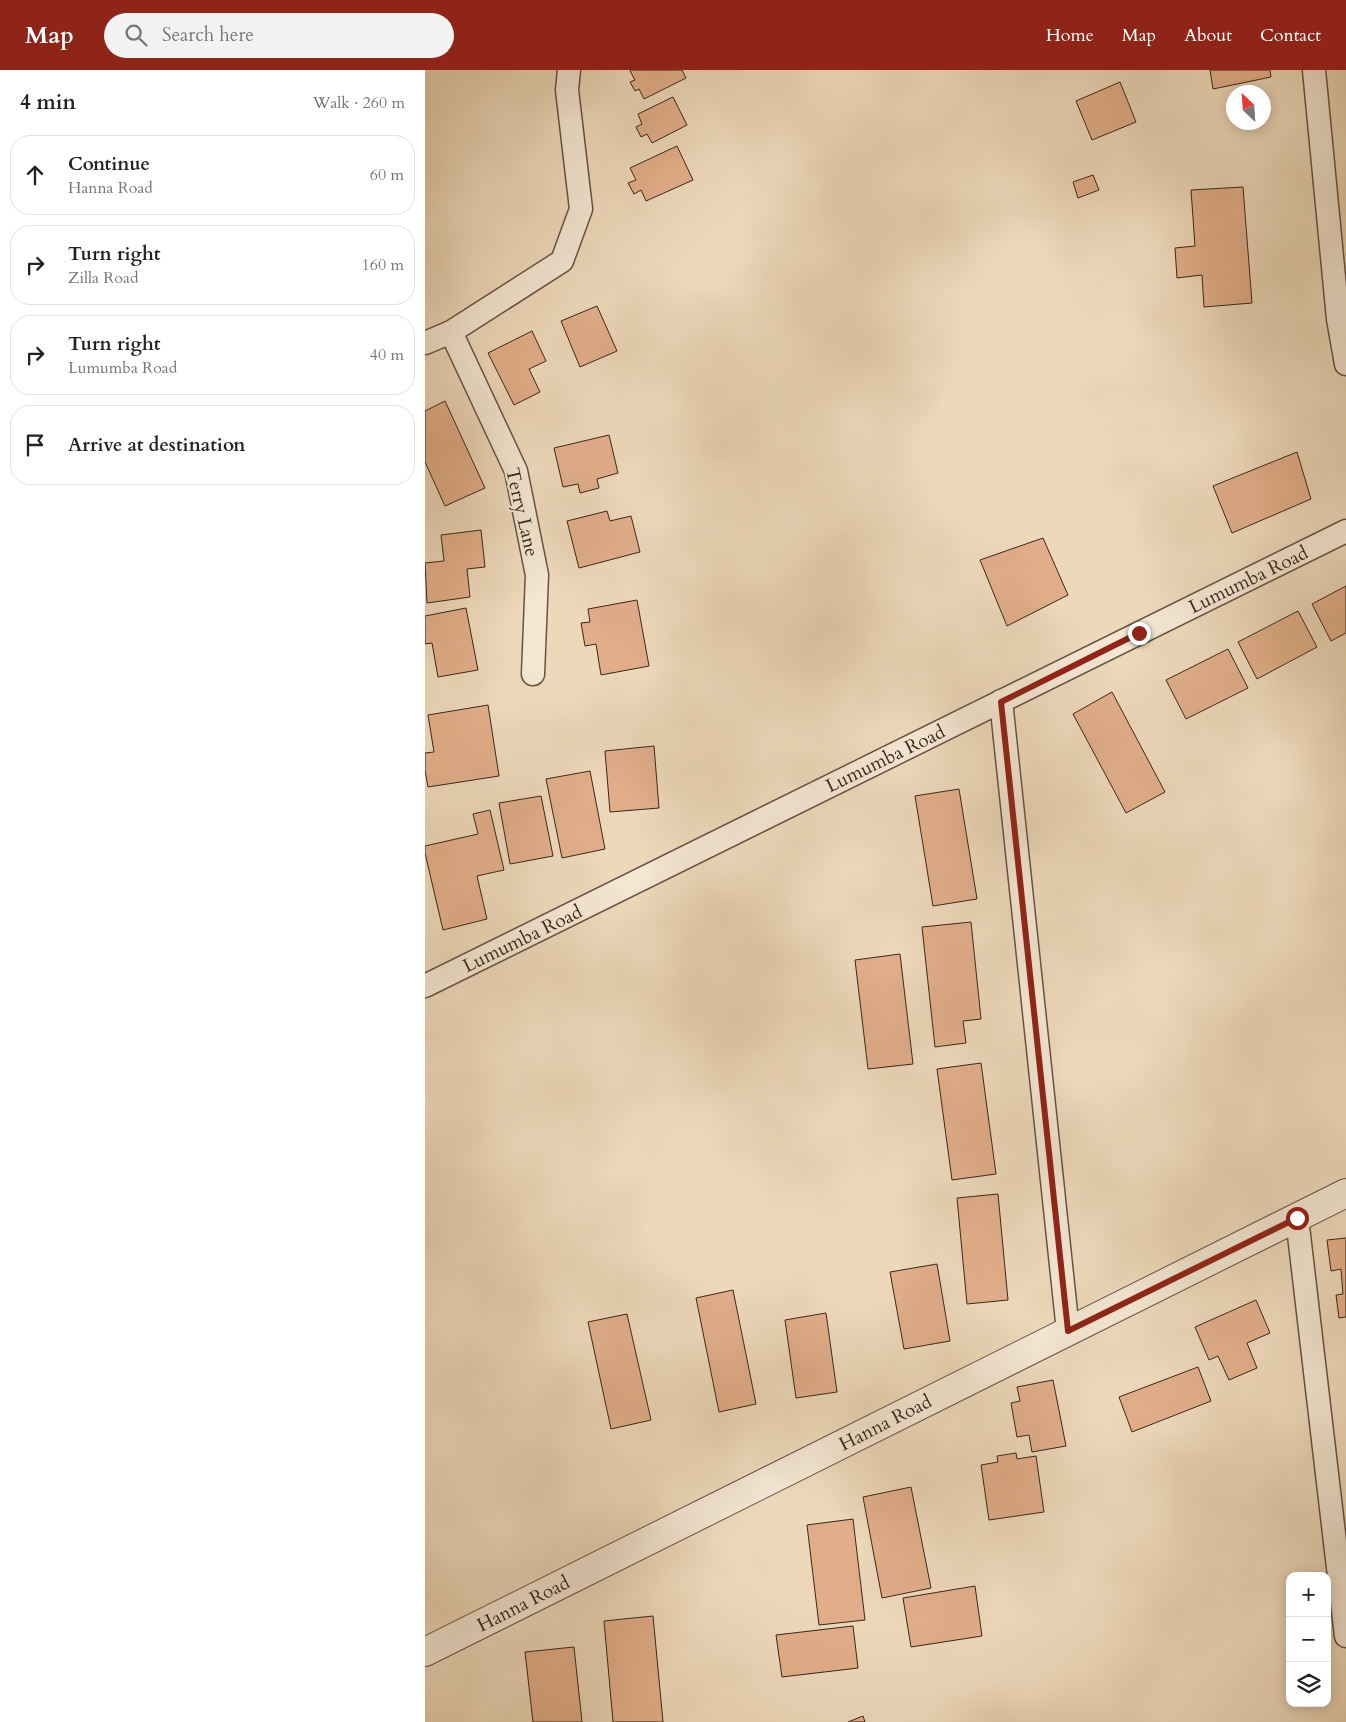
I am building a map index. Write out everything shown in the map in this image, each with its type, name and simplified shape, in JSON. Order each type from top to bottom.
[{"type":"street","points":[[425,343],[451,332],[562,261],[581,208],[567,90],[569,70]]},
{"type":"street","points":[[1314,70],[1338,319],[1346,364]]},
{"type":"street","name":"Terry Lane","points":[[451,332],[516,471],[537,575],[533,674]]},
{"type":"street","name":"Lumumba Road","points":[[425,986],[1346,531]]},
{"type":"street","points":[[1001,702],[1068,1331]]},
{"type":"street","name":"Hanna Road","points":[[425,1652],[1346,1193]]},
{"type":"street","points":[[1297,1218],[1346,1636]]},
{"type":"building","points":[[631,70],[682,70],[686,78],[644,99],[639,89],[635,91],[630,82],[635,80]]},
{"type":"building","points":[[1210,70],[1270,70],[1271,77],[1213,89]]},
{"type":"building","points":[[1120,82],[1136,122],[1092,140],[1076,101]]},
{"type":"building","points":[[673,97],[687,125],[652,143],[647,134],[641,137],[636,127],[642,124],[638,114]]},
{"type":"building","points":[[677,146],[693,180],[646,201],[641,190],[634,194],[628,183],[636,180],[630,168]]},
{"type":"building","points":[[1093,175],[1099,190],[1078,198],[1073,182]]},
{"type":"building","points":[[1243,187],[1252,303],[1204,307],[1202,275],[1177,278],[1175,248],[1195,246],[1191,190]]},
{"type":"building","points":[[597,306],[617,351],[580,367],[561,321]]},
{"type":"building","points":[[532,331],[546,361],[529,369],[540,392],[514,405],[488,353]]},
{"type":"building","points":[[445,401],[485,488],[445,506],[425,462],[425,411]]},
{"type":"building","points":[[609,435],[618,473],[597,479],[599,488],[580,493],[578,484],[563,487],[554,448]]},
{"type":"building","points":[[1297,452],[1311,499],[1232,533],[1213,486]]},
{"type":"building","points":[[607,511],[610,521],[631,516],[640,552],[579,568],[567,521]]},
{"type":"building","points":[[481,530],[485,567],[467,569],[470,597],[427,603],[425,563],[444,561],[441,535]]},
{"type":"building","points":[[1043,538],[1068,595],[1007,626],[980,560]]},
{"type":"building","points":[[1346,586],[1346,633],[1331,641],[1312,604]]},
{"type":"building","points":[[637,600],[649,666],[601,675],[596,644],[585,646],[581,623],[590,622],[588,609]]},
{"type":"building","points":[[466,608],[478,670],[438,677],[432,643],[425,644],[425,616]]},
{"type":"building","points":[[1298,611],[1317,647],[1257,679],[1238,642]]},
{"type":"building","points":[[1228,649],[1248,688],[1186,719],[1166,680]]},
{"type":"building","points":[[1112,692],[1165,792],[1126,813],[1073,714]]},
{"type":"building","points":[[488,705],[499,776],[428,787],[425,753],[434,752],[428,715]]},
{"type":"building","points":[[654,746],[659,808],[610,812],[605,751]]},
{"type":"building","points":[[590,771],[605,849],[562,858],[546,779]]},
{"type":"building","points":[[959,789],[977,899],[933,906],[915,796]]},
{"type":"building","points":[[541,796],[553,856],[510,864],[499,803]]},
{"type":"building","points":[[490,810],[504,870],[477,876],[487,919],[443,930],[425,846],[478,834],[473,814]]},
{"type":"building","points":[[971,922],[981,1019],[963,1021],[966,1043],[935,1047],[922,927]]},
{"type":"building","points":[[900,954],[913,1064],[868,1069],[855,960]]},
{"type":"building","points":[[981,1063],[996,1174],[952,1180],[937,1069]]},
{"type":"building","points":[[998,1194],[1008,1300],[967,1304],[957,1198]]},
{"type":"building","points":[[1346,1238],[1346,1317],[1339,1318],[1336,1295],[1343,1294],[1341,1269],[1331,1271],[1327,1240]]},
{"type":"building","points":[[937,1264],[950,1341],[904,1349],[890,1272]]},
{"type":"building","points":[[733,1290],[756,1404],[719,1412],[696,1298]]},
{"type":"building","points":[[1256,1300],[1270,1333],[1247,1343],[1257,1368],[1229,1380],[1218,1356],[1209,1360],[1195,1327]]},
{"type":"building","points":[[826,1313],[837,1392],[796,1398],[785,1320]]},
{"type":"building","points":[[627,1314],[651,1420],[611,1429],[588,1322]]},
{"type":"building","points":[[1198,1367],[1211,1401],[1132,1432],[1119,1397]]},
{"type":"building","points":[[1053,1380],[1066,1446],[1032,1452],[1029,1435],[1017,1437],[1011,1403],[1020,1401],[1017,1387]]},
{"type":"building","points":[[1016,1453],[1017,1459],[1036,1456],[1044,1512],[989,1520],[981,1465],[998,1462],[997,1456]]},
{"type":"building","points":[[911,1487],[931,1588],[882,1598],[863,1497]]},
{"type":"building","points":[[853,1519],[865,1620],[819,1625],[807,1525]]},
{"type":"building","points":[[975,1586],[982,1636],[911,1647],[903,1598]]},
{"type":"building","points":[[653,1616],[663,1722],[613,1722],[604,1621]]},
{"type":"building","points":[[853,1626],[858,1668],[782,1677],[776,1635]]},
{"type":"building","points":[[574,1647],[582,1722],[533,1722],[525,1652]]},
{"type":"building","points":[[863,1716],[865,1722],[848,1722]]},
{"type":"route","points":[[1139,633],[1001,702],[1068,1331],[1297,1218]]}]
